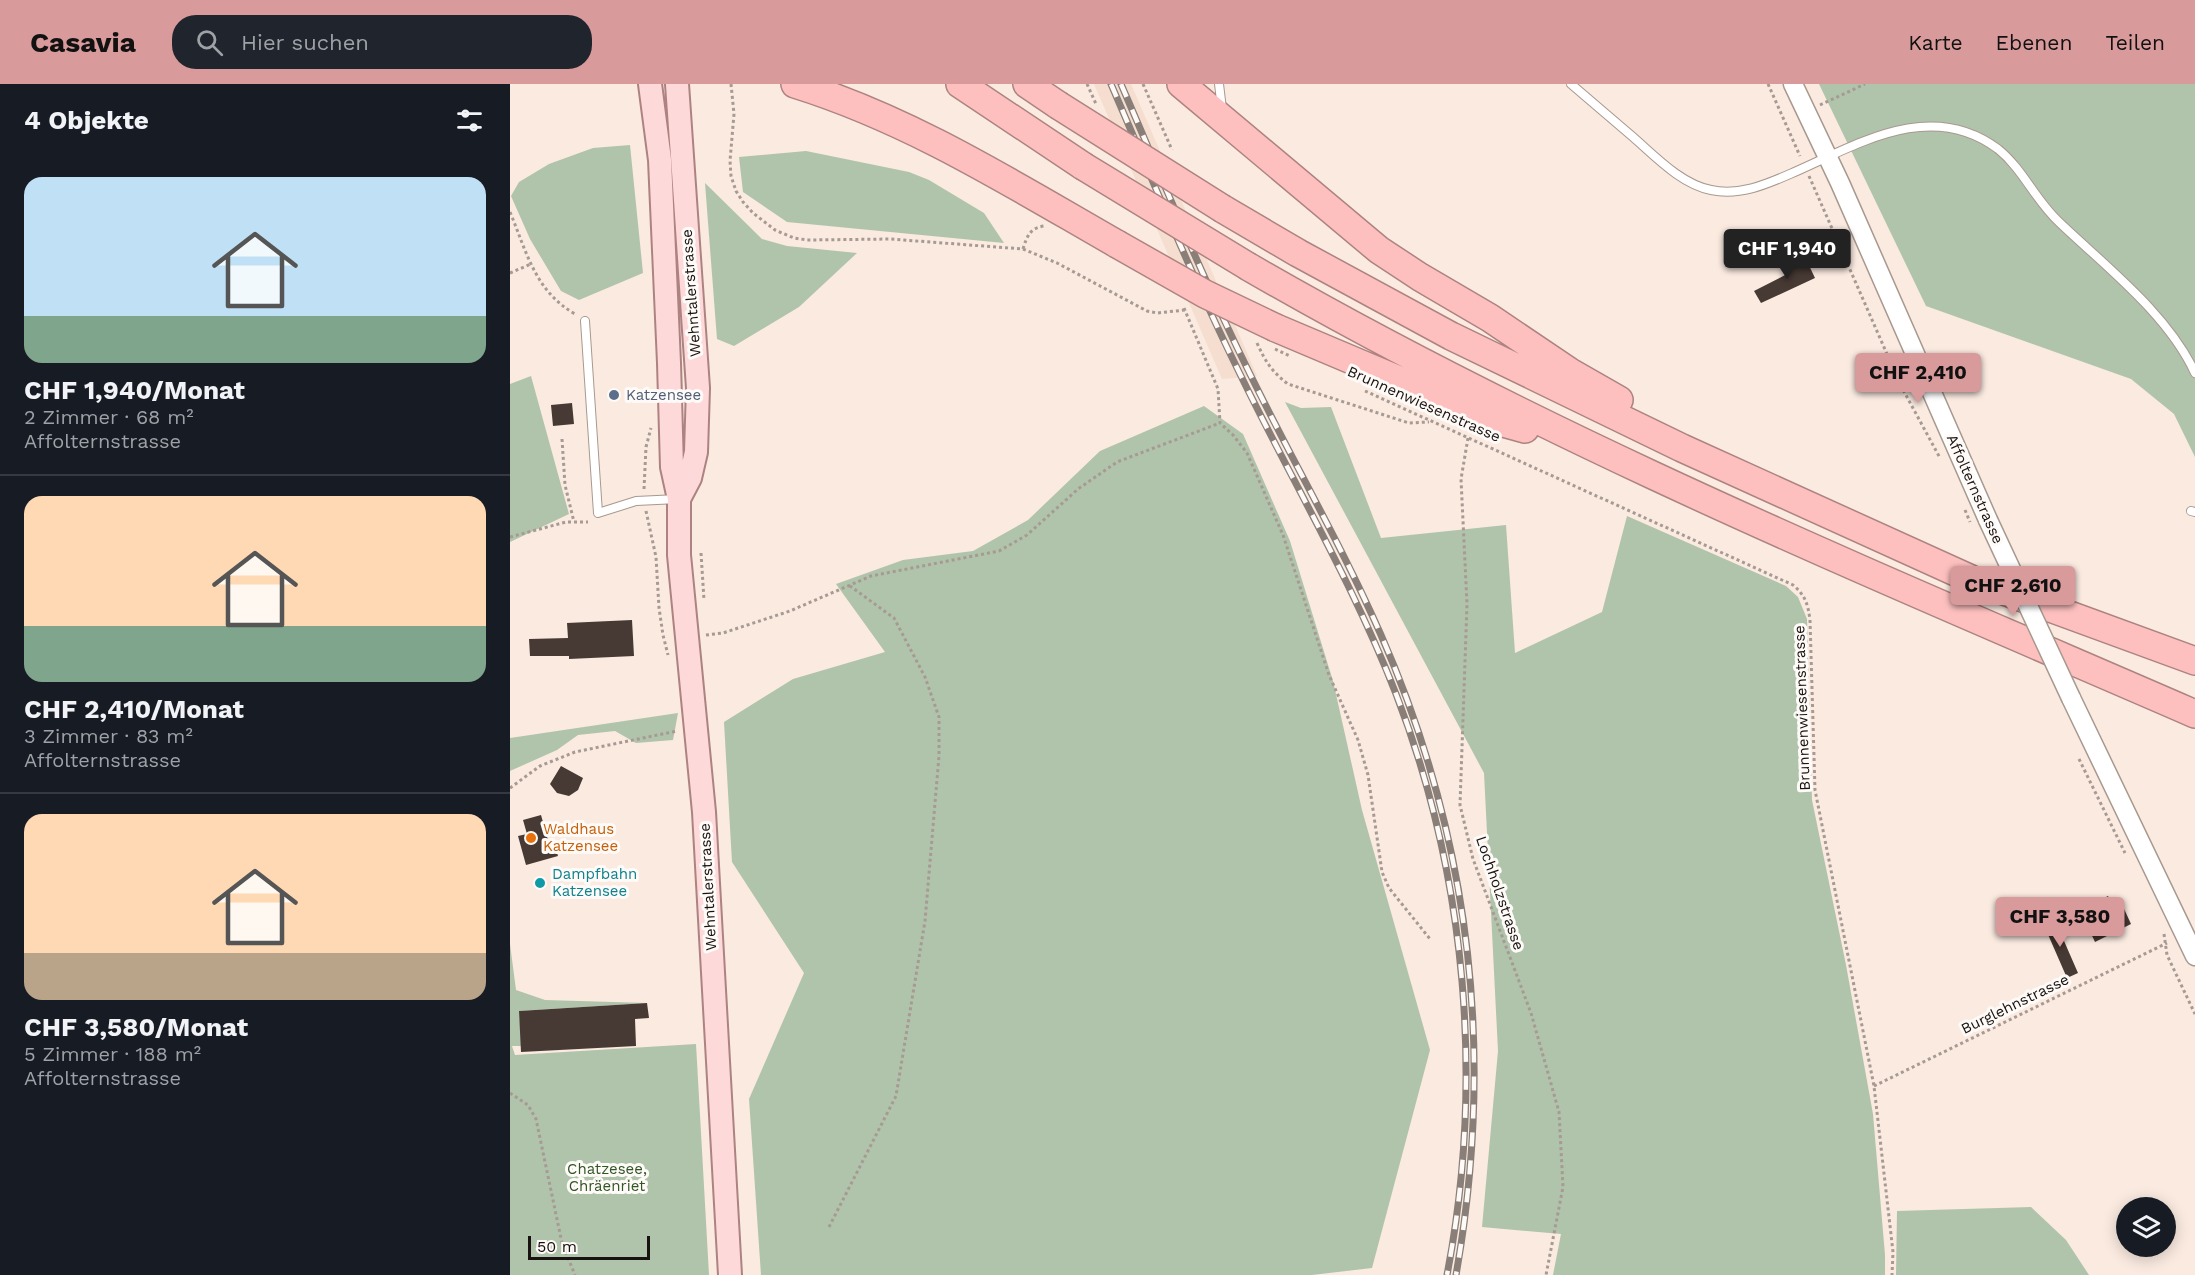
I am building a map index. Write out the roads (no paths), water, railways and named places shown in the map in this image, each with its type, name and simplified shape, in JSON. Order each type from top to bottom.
[{"type":"highway","points":[[795,84],[857,105],[927,137],[1205,294],[1276,328],[1496,421],[1596,449]]},
{"type":"highway","points":[[960,84],[1083,166],[1250,267],[1434,369],[1596,449],[2195,714]]},
{"type":"highway","points":[[1027,84],[1223,209],[1317,264],[1451,336],[1641,429],[1971,579],[2195,661]]},
{"type":"highway","points":[[1181,84],[1379,250],[1490,318],[1570,372],[1654,420],[1734,459],[1786,495]]},
{"type":"main road","name":"Wehntalerstrasse","points":[[650,84],[660,167],[672,467],[679,499],[679,555],[704,812],[730,1275]]},
{"type":"main road","name":"Wehntalerstrasse","points":[[677,84],[698,388],[696,452],[690,478],[679,499]]},
{"type":"street","name":"Affolternstrasse","points":[[1793,84],[1840,183],[1988,520],[2195,956]]},
{"type":"lane","points":[[1219,84],[1220,102],[1226,122]]},
{"type":"lane","points":[[1571,84],[1684,179],[1711,190],[1736,192],[1758,187],[1893,131],[1921,125],[1949,126],[1974,134],[1999,150],[2019,170],[2055,219],[2151,309],[2187,355],[2195,373]]},
{"type":"lane","points":[[585,321],[598,513],[636,501],[679,499]]},
{"type":"railway","points":[[1111,84],[1223,338],[1361,612],[1396,694],[1420,764],[1439,835],[1453,908],[1462,981],[1466,1055],[1465,1129],[1458,1202],[1447,1275]]},
{"type":"railway","points":[[1121,84],[1233,338],[1381,635],[1412,712],[1436,791],[1455,870],[1467,949],[1473,1030],[1473,1111],[1468,1193],[1456,1275]]},
{"type":"place","name":"Katzensee","points":[[614,395]]},
{"type":"place","name":"Waldhaus Katzensee","points":[[531,838]]},
{"type":"place","name":"Dampfbahn Katzensee","points":[[540,883]]},
{"type":"park label","name":"Chatzesee, Chräenriet","points":[[607,1178]]}]
